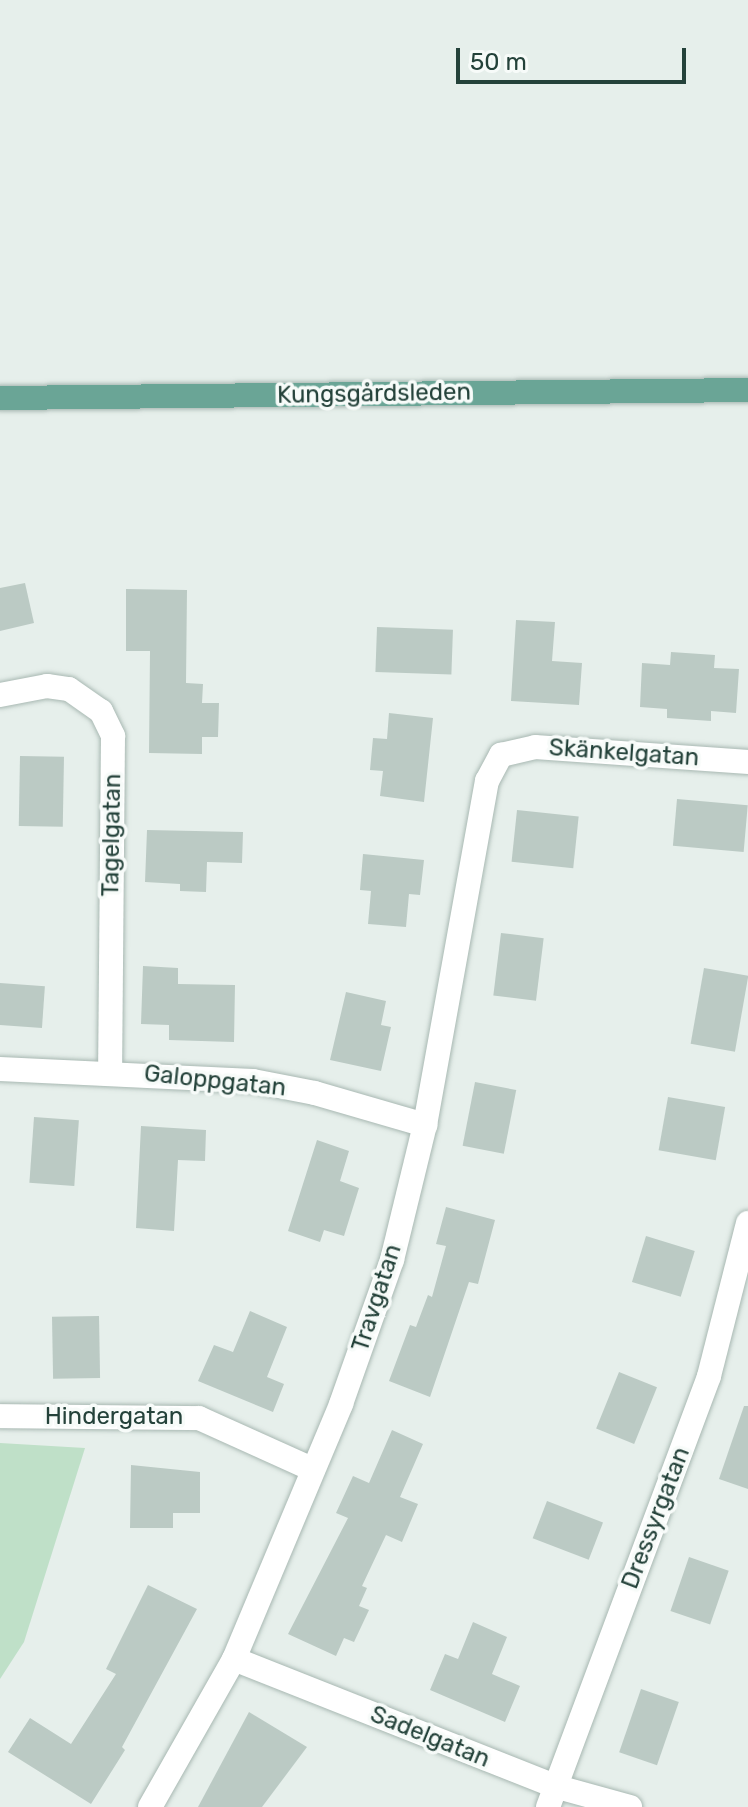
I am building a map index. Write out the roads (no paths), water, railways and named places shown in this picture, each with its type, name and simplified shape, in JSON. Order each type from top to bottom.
[{"type":"main road","name":"Kungsgårdsleden","points":[[0,398],[748,390]]},
{"type":"street","name":"Tagelgatan","points":[[0,695],[47,686],[69,689],[101,711],[113,736],[110,1072]]},
{"type":"street","name":"Skänkelgatan","points":[[501,755],[535,747],[748,762]]},
{"type":"street","name":"Travgatan","points":[[150,1807],[234,1659],[312,1469],[392,1260],[425,1125],[487,781],[501,755]]},
{"type":"street","name":"Galoppgatan","points":[[0,1069],[253,1081],[315,1093],[425,1125]]},
{"type":"street","name":"Dressyrgatan","points":[[551,1796],[709,1376],[748,1223]]},
{"type":"street","name":"Hindergatan","points":[[0,1416],[199,1418],[312,1469]]},
{"type":"street","name":"Sadelgatan","points":[[234,1659],[551,1796],[630,1807]]}]
